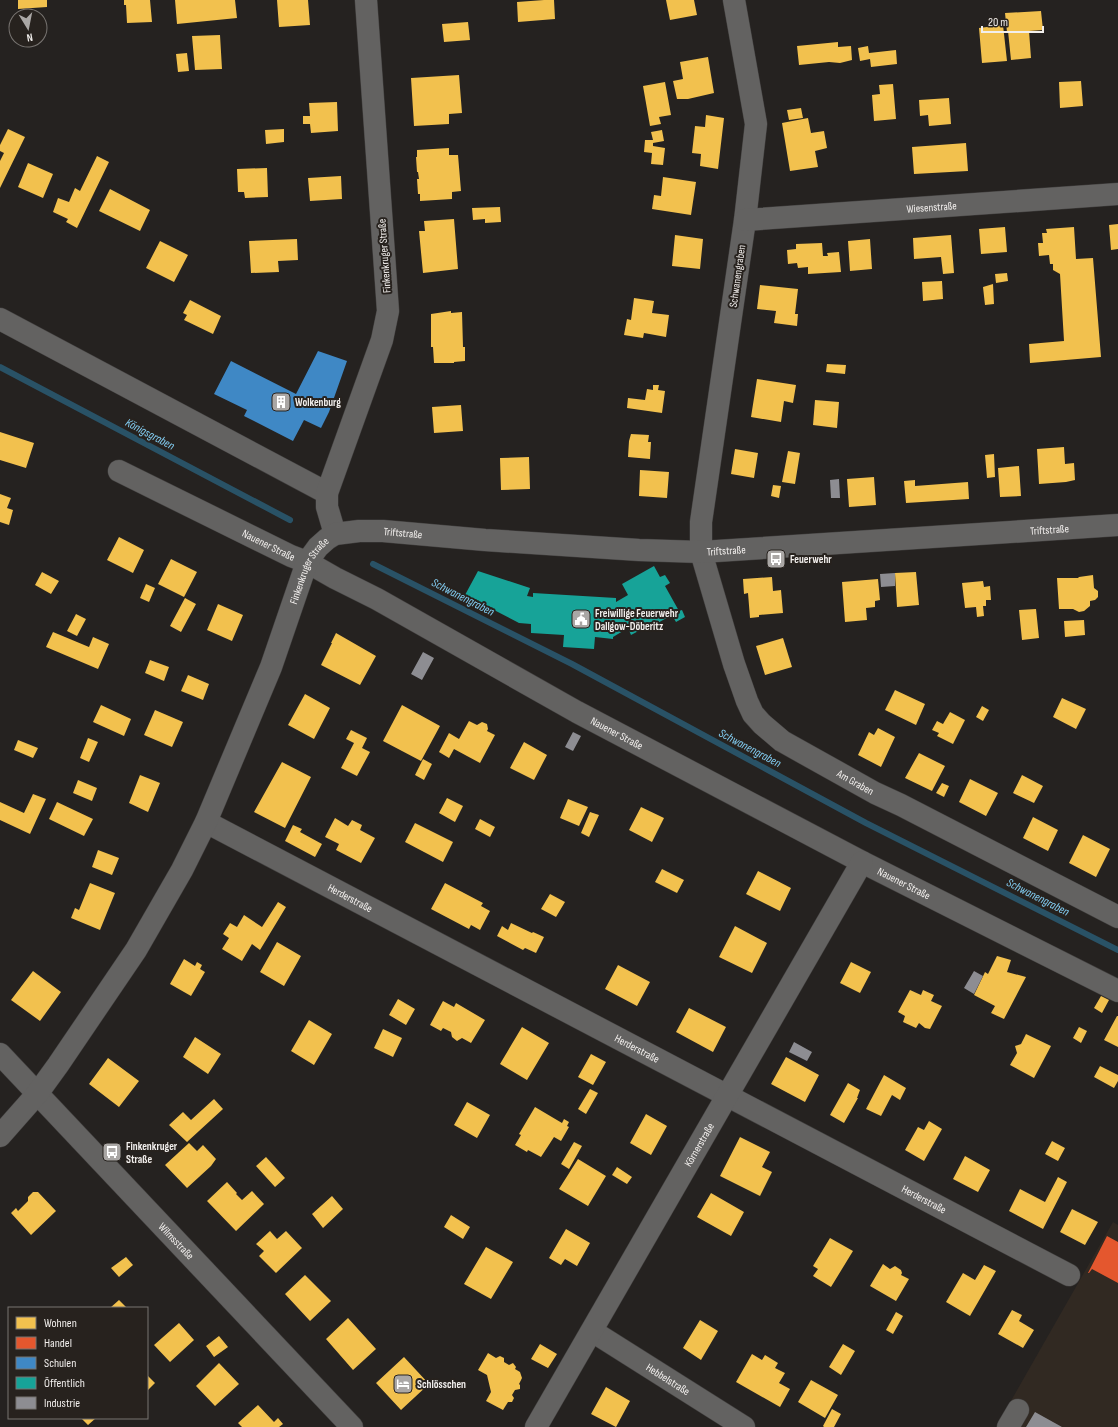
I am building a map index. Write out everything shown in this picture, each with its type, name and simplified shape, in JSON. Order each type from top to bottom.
[{"type":"street","name":"Finkenkruger Straße","points":[[0,1136],[37,1094],[58,1065],[136,950],[182,870],[206,822],[270,667],[307,562],[326,539],[335,534],[327,507],[327,492],[382,340],[388,311],[366,0]]},
{"type":"street","name":"Schwanengraben","points":[[701,552],[701,522],[745,220],[756,124],[734,0]]},
{"type":"street","name":"Wiesenstraße","points":[[745,220],[1118,194]]},
{"type":"street","points":[[2,326],[327,492]]},
{"type":"street","name":"Nauener Straße","points":[[119,471],[290,556],[307,562],[377,599],[576,712],[862,862],[1118,991]]},
{"type":"street","name":"Triftstraße","points":[[335,534],[359,531],[383,531],[485,540],[639,550],[701,552],[1118,525]]},
{"type":"street","name":"Am Graben","points":[[701,552],[734,664],[747,701],[753,714],[762,724],[782,741],[874,793],[901,805],[1118,917]]},
{"type":"street","name":"Herderstraße","points":[[206,822],[1069,1275]]},
{"type":"street","name":"Körnerstraße","points":[[536,1427],[862,862]]},
{"type":"street","name":"Wilmsstraße","points":[[0,1054],[352,1427]]},
{"type":"street","name":"Hebbelstraße","points":[[592,1331],[744,1427]]},
{"type":"shaded area","points":[[1113,1222],[1118,1225],[1118,1427],[996,1427]]},
{"type":"building: Wohnen","points":[[18,0],[47,0],[47,7],[18,8]]},
{"type":"building: Wohnen","points":[[124,0],[150,0],[152,22],[127,23],[126,5],[124,5]]},
{"type":"building: Wohnen","points":[[175,0],[235,0],[237,18],[177,24]]},
{"type":"building: Wohnen","points":[[277,0],[308,0],[310,25],[279,27]]},
{"type":"building: Wohnen","points":[[554,0],[555,19],[518,22],[517,2]]},
{"type":"building: Wohnen","points":[[666,0],[694,0],[697,15],[670,20]]},
{"type":"building: Wohnen","points":[[1041,11],[1043,30],[1029,31],[1031,58],[1011,60],[1005,13]]},
{"type":"building: Wohnen","points":[[468,22],[470,40],[444,42],[442,24]]},
{"type":"building: Wohnen","points":[[1003,25],[1007,61],[982,63],[979,28]]},
{"type":"building: Wohnen","points":[[220,35],[222,69],[195,70],[192,36]]},
{"type":"building: Wohnen","points":[[838,42],[838,47],[851,46],[852,60],[840,63],[829,62],[799,65],[797,46]]},
{"type":"building: Wohnen","points":[[868,46],[869,53],[896,50],[897,64],[871,67],[870,59],[860,61],[858,48]]},
{"type":"building: Wohnen","points":[[187,53],[189,71],[178,72],[176,54]]},
{"type":"building: Wohnen","points":[[708,57],[714,93],[688,99],[677,99],[673,81],[683,79],[680,62]]},
{"type":"building: Wohnen","points":[[459,75],[462,113],[449,114],[449,124],[414,126],[411,78]]},
{"type":"building: Wohnen","points":[[1081,81],[1083,106],[1060,108],[1059,82]]},
{"type":"building: Wohnen","points":[[665,82],[671,115],[659,117],[661,124],[650,126],[643,86]]},
{"type":"building: Wohnen","points":[[893,84],[896,119],[874,121],[872,95],[880,94],[879,85]]},
{"type":"building: Wohnen","points":[[949,98],[951,124],[929,126],[928,115],[920,116],[919,100]]},
{"type":"building: Wohnen","points":[[337,102],[338,131],[311,133],[310,124],[303,124],[303,116],[310,116],[309,103]]},
{"type":"building: Wohnen","points":[[801,108],[803,118],[789,120],[787,110]]},
{"type":"building: Wohnen","points":[[706,115],[724,118],[718,169],[700,166],[701,154],[692,153],[695,126],[705,127]]},
{"type":"building: Wohnen","points":[[808,118],[811,133],[824,131],[827,148],[815,151],[818,167],[790,171],[782,123]]},
{"type":"building: Wohnen","points":[[8,129],[25,137],[0,188],[0,161],[4,153],[0,151],[0,145]]},
{"type":"building: Wohnen","points":[[284,129],[284,142],[266,144],[265,130]]},
{"type":"building: Wohnen","points":[[662,130],[664,141],[653,143],[653,146],[665,148],[663,165],[651,164],[652,153],[644,152],[645,140],[653,140],[651,132]]},
{"type":"building: Wohnen","points":[[966,143],[968,171],[914,174],[912,147]]},
{"type":"building: Wohnen","points":[[449,148],[449,155],[458,155],[461,191],[452,192],[452,199],[420,201],[417,179],[419,179],[417,172],[417,150]]},
{"type":"building: Wohnen","points":[[97,156],[109,162],[77,228],[66,222],[68,219],[53,212],[58,198],[69,202],[75,188],[80,191]]},
{"type":"building: Wohnen","points":[[28,163],[53,174],[43,198],[18,187]]},
{"type":"building: Wohnen","points":[[267,168],[268,197],[245,198],[244,192],[238,192],[237,169]]},
{"type":"building: Wohnen","points":[[341,176],[342,199],[310,201],[308,178]]},
{"type":"building: Wohnen","points":[[663,177],[696,182],[691,215],[652,209],[654,195],[661,196]]},
{"type":"building: Wohnen","points":[[110,189],[150,210],[140,231],[99,211]]},
{"type":"building: Wohnen","points":[[500,207],[501,222],[485,223],[485,219],[473,220],[472,208]]},
{"type":"building: Wohnen","points":[[454,219],[458,269],[423,273],[419,231],[425,231],[424,221]]},
{"type":"building: Wohnen","points":[[1118,224],[1118,249],[1111,250],[1109,225]]},
{"type":"building: Wohnen","points":[[1005,227],[1007,252],[981,254],[979,229]]},
{"type":"building: Wohnen","points":[[1074,227],[1076,259],[1093,258],[1101,357],[1030,363],[1029,344],[1064,341],[1060,274],[1053,270],[1053,264],[1050,264],[1049,255],[1039,256],[1038,243],[1043,243],[1042,233],[1047,233],[1046,229]]},
{"type":"building: Wohnen","points":[[675,235],[703,239],[700,269],[672,266]]},
{"type":"building: Wohnen","points":[[951,235],[954,273],[943,274],[941,257],[914,259],[913,238]]},
{"type":"building: Wohnen","points":[[297,239],[298,260],[278,261],[279,272],[251,273],[249,241]]},
{"type":"building: Wohnen","points":[[870,239],[872,269],[850,271],[848,241]]},
{"type":"building: Wohnen","points":[[160,241],[188,255],[174,282],[146,268]]},
{"type":"building: Wohnen","points":[[822,243],[823,256],[828,256],[827,253],[839,252],[841,272],[808,274],[808,267],[798,268],[797,263],[788,264],[787,250],[796,249],[796,244]]},
{"type":"building: Wohnen","points":[[1007,273],[1008,281],[996,283],[995,274]]},
{"type":"building: Wohnen","points":[[942,281],[943,299],[923,301],[922,282]]},
{"type":"building: Wohnen","points":[[993,284],[994,304],[985,305],[983,287]]},
{"type":"building: Wohnen","points":[[760,285],[798,289],[795,314],[798,314],[797,326],[774,323],[776,311],[757,309]]},
{"type":"building: Wohnen","points":[[634,298],[654,301],[652,313],[669,315],[666,337],[644,333],[643,338],[624,335],[627,319],[631,320]]},
{"type":"building: Wohnen","points":[[190,300],[221,316],[213,334],[184,320],[187,315],[183,313]]},
{"type":"building: Wohnen","points":[[451,311],[451,313],[462,312],[465,361],[454,363],[434,363],[433,347],[431,347],[431,314]]},
{"type":"building: Wohnen","points":[[827,364],[846,365],[845,374],[826,372]]},
{"type":"building: Wohnen","points":[[757,379],[796,385],[793,403],[784,401],[781,422],[751,417]]},
{"type":"building: Wohnen","points":[[653,385],[659,385],[658,390],[665,391],[662,413],[627,408],[628,398],[645,400],[647,389],[653,390]]},
{"type":"building: Wohnen","points":[[815,400],[839,402],[837,428],[813,425]]},
{"type":"building: Wohnen","points":[[461,405],[463,431],[434,433],[432,407]]},
{"type":"building: Wohnen","points":[[0,432],[34,443],[26,468],[0,460]]},
{"type":"building: Wohnen","points":[[631,434],[649,435],[648,442],[651,442],[650,459],[628,457]]},
{"type":"building: Wohnen","points":[[1064,447],[1065,464],[1074,463],[1075,480],[1039,484],[1037,449]]},
{"type":"building: Wohnen","points":[[735,449],[758,453],[754,478],[731,474]]},
{"type":"building: Wohnen","points":[[788,451],[800,453],[795,484],[782,482]]},
{"type":"building: Wohnen","points":[[994,454],[995,477],[987,478],[985,455]]},
{"type":"building: Wohnen","points":[[529,457],[530,489],[501,490],[500,458]]},
{"type":"building: Wohnen","points":[[1019,466],[1021,496],[1000,497],[998,468]]},
{"type":"building: Wohnen","points":[[640,470],[669,472],[667,498],[639,496]]},
{"type":"building: Wohnen","points":[[874,477],[876,505],[849,507],[847,479]]},
{"type":"building: Wohnen","points":[[915,480],[915,486],[968,482],[969,499],[906,503],[904,481]]},
{"type":"building: Wohnen","points":[[773,485],[781,486],[779,498],[771,496]]},
{"type":"building: Wohnen","points":[[0,494],[11,498],[7,508],[13,510],[9,525],[0,522]]},
{"type":"building: Wohnen","points":[[119,537],[144,550],[133,573],[107,560]]},
{"type":"building: Wohnen","points":[[171,559],[197,572],[184,597],[158,584]]},
{"type":"building: Wohnen","points":[[42,572],[59,581],[51,594],[35,585]]},
{"type":"building: Wohnen","points":[[916,572],[919,605],[897,607],[895,573]]},
{"type":"building: Wohnen","points":[[1093,575],[1094,588],[1098,591],[1098,597],[1095,600],[1090,601],[1090,606],[1084,611],[1079,612],[1073,609],[1059,609],[1057,578],[1078,578]]},
{"type":"building: Wohnen","points":[[772,577],[773,591],[781,590],[783,613],[759,615],[759,617],[750,618],[748,593],[744,594],[743,579]]},
{"type":"building: Wohnen","points":[[878,579],[880,600],[875,601],[875,607],[866,608],[867,620],[845,622],[842,582]]},
{"type":"building: Wohnen","points":[[983,581],[984,587],[990,586],[991,600],[986,600],[986,606],[983,606],[984,616],[977,617],[976,607],[965,608],[962,583]]},
{"type":"building: Wohnen","points":[[146,584],[155,588],[149,602],[140,598]]},
{"type":"building: Wohnen","points":[[185,598],[196,604],[181,632],[170,626]]},
{"type":"building: Wohnen","points":[[218,604],[243,615],[232,641],[207,630]]},
{"type":"building: Wohnen","points":[[1036,609],[1039,638],[1022,640],[1019,610]]},
{"type":"building: Wohnen","points":[[76,614],[86,619],[77,636],[67,631]]},
{"type":"building: Wohnen","points":[[1084,620],[1085,635],[1065,637],[1064,621]]},
{"type":"building: Wohnen","points":[[53,632],[89,647],[93,637],[109,644],[98,669],[46,647]]},
{"type":"building: Wohnen","points":[[336,633],[376,656],[360,685],[321,665]]},
{"type":"building: Wohnen","points":[[783,638],[792,667],[765,675],[756,646]]},
{"type":"building: Wohnen","points":[[150,660],[169,667],[164,681],[145,673]]},
{"type":"building: Wohnen","points":[[188,675],[209,684],[203,700],[181,691]]},
{"type":"building: Wohnen","points":[[895,690],[925,704],[916,725],[885,710]]},
{"type":"building: Wohnen","points":[[305,694],[330,708],[314,739],[288,725]]},
{"type":"building: Wohnen","points":[[1062,698],[1086,709],[1076,729],[1053,717]]},
{"type":"building: Wohnen","points":[[101,705],[131,719],[124,736],[93,722]]},
{"type":"building: Wohnen","points":[[402,705],[440,726],[421,761],[383,741]]},
{"type":"building: Wohnen","points":[[982,706],[989,710],[983,721],[976,717]]},
{"type":"building: Wohnen","points":[[155,710],[183,722],[172,747],[144,735]]},
{"type":"building: Wohnen","points":[[950,712],[965,720],[953,744],[937,736],[939,733],[932,730],[937,721],[943,724]]},
{"type":"building: Wohnen","points":[[469,721],[477,725],[482,722],[487,724],[487,731],[495,735],[480,763],[454,749],[449,758],[439,752],[449,733],[459,739]]},
{"type":"building: Wohnen","points":[[878,728],[895,737],[881,767],[858,755],[869,732],[874,735]]},
{"type":"building: Wohnen","points":[[351,730],[367,738],[362,748],[370,752],[357,776],[341,768],[354,743],[346,739]]},
{"type":"building: Wohnen","points":[[88,738],[98,742],[89,762],[80,758]]},
{"type":"building: Wohnen","points":[[18,740],[38,748],[33,758],[14,750]]},
{"type":"building: Wohnen","points":[[524,742],[547,755],[534,780],[510,768]]},
{"type":"building: Wohnen","points":[[919,753],[945,766],[932,791],[905,778]]},
{"type":"building: Wohnen","points":[[423,759],[432,764],[424,780],[415,775]]},
{"type":"building: Wohnen","points":[[282,762],[311,777],[285,828],[254,812]]},
{"type":"building: Wohnen","points":[[140,775],[160,783],[148,812],[129,803]]},
{"type":"building: Wohnen","points":[[1022,775],[1043,786],[1034,803],[1013,793]]},
{"type":"building: Wohnen","points":[[970,779],[998,793],[986,816],[959,802]]},
{"type":"building: Wohnen","points":[[78,780],[97,788],[92,801],[73,793]]},
{"type":"building: Wohnen","points":[[942,783],[949,786],[944,797],[936,793]]},
{"type":"building: Wohnen","points":[[33,794],[46,799],[30,834],[0,820],[0,802],[24,813]]},
{"type":"building: Wohnen","points":[[447,798],[463,806],[455,822],[439,813]]},
{"type":"building: Wohnen","points":[[568,799],[588,807],[579,826],[560,818]]},
{"type":"building: Wohnen","points":[[57,802],[93,819],[84,836],[49,819]]},
{"type":"building: Wohnen","points":[[641,807],[664,818],[652,842],[629,830]]},
{"type":"building: Wohnen","points":[[590,812],[599,815],[589,837],[581,833]]},
{"type":"building: Wohnen","points":[[1033,817],[1058,830],[1048,851],[1023,838]]},
{"type":"building: Wohnen","points":[[335,818],[348,826],[352,820],[362,825],[360,830],[375,838],[361,863],[336,850],[339,844],[325,837]]},
{"type":"building: Wohnen","points":[[480,819],[495,827],[490,837],[475,829]]},
{"type":"building: Wohnen","points":[[415,823],[453,842],[443,862],[405,842]]},
{"type":"building: Wohnen","points":[[293,825],[302,829],[300,832],[322,844],[315,857],[285,841]]},
{"type":"building: Wohnen","points":[[1083,835],[1110,849],[1096,877],[1069,863]]},
{"type":"building: Wohnen","points":[[98,850],[119,858],[112,875],[92,867]]},
{"type":"building: Wohnen","points":[[662,869],[684,880],[677,893],[655,882]]},
{"type":"building: Wohnen","points":[[758,871],[791,888],[780,911],[746,894]]},
{"type":"building: Wohnen","points":[[90,883],[115,893],[100,930],[71,918],[75,908],[79,910]]},
{"type":"building: Wohnen","points":[[445,883],[483,903],[481,906],[490,911],[480,930],[471,925],[469,929],[431,909]]},
{"type":"building: Wohnen","points":[[550,894],[565,902],[556,917],[541,909]]},
{"type":"building: Wohnen","points":[[278,902],[286,907],[260,950],[252,944],[242,961],[222,949],[229,938],[223,934],[230,923],[237,927],[244,915],[262,927]]},
{"type":"building: Wohnen","points":[[511,923],[544,937],[536,953],[525,948],[523,950],[497,936],[502,926],[508,930]]},
{"type":"building: Wohnen","points":[[735,926],[767,943],[752,973],[719,957]]},
{"type":"building: Wohnen","points":[[277,942],[301,956],[284,986],[260,972]]},
{"type":"building: Wohnen","points":[[997,956],[1011,960],[1007,972],[1026,977],[1004,1019],[991,1013],[995,1006],[974,995],[985,972],[988,974]]},
{"type":"building: Wohnen","points":[[184,959],[195,966],[197,962],[202,965],[200,969],[205,972],[191,996],[170,984]]},
{"type":"building: Wohnen","points":[[851,962],[871,972],[860,993],[840,983]]},
{"type":"building: Wohnen","points":[[618,965],[650,982],[637,1006],[605,989]]},
{"type":"building: Wohnen","points":[[33,971],[61,992],[40,1021],[11,1000]]},
{"type":"building: Wohnen","points":[[910,990],[921,995],[923,990],[934,995],[931,1001],[942,1006],[930,1029],[925,1028],[919,1023],[916,1028],[903,1022],[905,1016],[898,1012]]},
{"type":"building: Wohnen","points":[[1101,996],[1109,1000],[1102,1013],[1094,1008]]},
{"type":"building: Wohnen","points":[[398,999],[415,1009],[406,1025],[389,1015]]},
{"type":"building: Wohnen","points":[[443,1001],[454,1007],[456,1003],[485,1020],[471,1043],[462,1038],[457,1041],[452,1037],[451,1032],[443,1028],[441,1031],[430,1025]]},
{"type":"building: Wohnen","points":[[689,1008],[726,1027],[713,1052],[676,1032]]},
{"type":"building: Wohnen","points":[[1118,1016],[1118,1047],[1104,1040]]},
{"type":"building: Wohnen","points":[[309,1020],[332,1034],[314,1065],[291,1051]]},
{"type":"building: Wohnen","points":[[522,1027],[549,1043],[527,1080],[500,1064]]},
{"type":"building: Wohnen","points":[[1079,1027],[1087,1031],[1081,1043],[1073,1038]]},
{"type":"building: Wohnen","points":[[383,1029],[402,1038],[393,1057],[374,1048]]},
{"type":"building: Wohnen","points":[[1026,1034],[1051,1046],[1034,1078],[1010,1065],[1017,1053],[1015,1046],[1021,1044]]},
{"type":"building: Wohnen","points":[[195,1037],[221,1054],[208,1074],[183,1057]]},
{"type":"building: Wohnen","points":[[591,1054],[606,1062],[593,1085],[578,1077]]},
{"type":"building: Wohnen","points":[[786,1057],[819,1075],[805,1102],[771,1084]]},
{"type":"building: Wohnen","points":[[108,1058],[139,1081],[119,1107],[89,1084]]},
{"type":"building: Wohnen","points":[[1100,1066],[1118,1075],[1118,1081],[1114,1088],[1094,1077]]},
{"type":"building: Wohnen","points":[[884,1075],[906,1088],[900,1100],[892,1095],[881,1116],[866,1109]]},
{"type":"building: Wohnen","points":[[848,1083],[860,1090],[858,1098],[844,1123],[830,1115]]},
{"type":"building: Wohnen","points":[[590,1089],[598,1093],[586,1114],[578,1109]]},
{"type":"building: Wohnen","points":[[214,1099],[223,1109],[187,1142],[169,1125],[183,1112],[191,1120]]},
{"type":"building: Wohnen","points":[[467,1102],[490,1115],[477,1138],[454,1125]]},
{"type":"building: Wohnen","points":[[535,1107],[562,1123],[564,1119],[569,1122],[567,1126],[569,1127],[561,1141],[554,1137],[541,1157],[528,1150],[527,1152],[515,1145],[521,1135],[519,1134]]},
{"type":"building: Wohnen","points":[[646,1114],[667,1126],[651,1155],[630,1143]]},
{"type":"building: Wohnen","points":[[929,1121],[942,1129],[924,1161],[905,1150],[918,1127],[924,1130]]},
{"type":"building: Wohnen","points":[[740,1137],[770,1152],[762,1167],[772,1172],[760,1196],[720,1176]]},
{"type":"building: Wohnen","points":[[1052,1141],[1065,1148],[1058,1161],[1045,1154]]},
{"type":"building: Wohnen","points":[[574,1142],[582,1146],[569,1169],[561,1164]]},
{"type":"building: Wohnen","points":[[189,1143],[197,1151],[203,1145],[216,1159],[211,1166],[187,1188],[165,1165]]},
{"type":"building: Wohnen","points":[[965,1156],[990,1170],[978,1192],[953,1179]]},
{"type":"building: Wohnen","points":[[266,1157],[285,1178],[275,1187],[256,1166]]},
{"type":"building: Wohnen","points":[[578,1159],[606,1176],[588,1206],[559,1189]]},
{"type":"building: Wohnen","points":[[617,1167],[632,1177],[627,1184],[612,1175]]},
{"type":"building: Wohnen","points":[[1058,1177],[1067,1182],[1043,1229],[1009,1211],[1020,1189],[1045,1202]]},
{"type":"building: Wohnen","points":[[227,1182],[242,1200],[252,1191],[264,1204],[236,1231],[207,1201]]},
{"type":"building: Wohnen","points":[[33,1192],[38,1192],[56,1211],[31,1235],[11,1213],[16,1208],[18,1211],[28,1201],[28,1197]]},
{"type":"building: Wohnen","points":[[711,1193],[744,1212],[731,1236],[697,1217]]},
{"type":"building: Wohnen","points":[[332,1196],[343,1209],[323,1228],[312,1214]]},
{"type":"building: Wohnen","points":[[1072,1209],[1098,1222],[1085,1245],[1060,1232]]},
{"type":"building: Wohnen","points":[[451,1215],[470,1227],[463,1239],[444,1227]]},
{"type":"building: Wohnen","points":[[566,1229],[590,1243],[577,1266],[565,1259],[561,1265],[549,1258]]},
{"type":"building: Wohnen","points":[[270,1231],[277,1239],[286,1231],[302,1248],[276,1273],[259,1256],[264,1251],[256,1244]]},
{"type":"building: Wohnen","points":[[830,1238],[853,1251],[831,1287],[813,1276],[818,1269],[813,1266]]},
{"type":"building: Wohnen","points":[[486,1247],[513,1262],[491,1299],[464,1284]]},
{"type":"building: Wohnen","points":[[126,1257],[133,1265],[119,1277],[111,1268]]},
{"type":"building: Wohnen","points":[[883,1264],[890,1269],[895,1266],[901,1270],[901,1275],[909,1279],[896,1301],[870,1286]]},
{"type":"building: Wohnen","points":[[984,1265],[996,1271],[970,1316],[946,1302],[963,1273],[975,1280]]},
{"type":"building: Wohnen","points":[[305,1275],[331,1301],[310,1321],[285,1294]]},
{"type":"building: Wohnen","points":[[119,1300],[126,1307],[111,1307]]},
{"type":"building: Wohnen","points":[[1012,1310],[1022,1315],[1019,1321],[1034,1330],[1023,1348],[998,1334]]},
{"type":"building: Wohnen","points":[[896,1312],[903,1316],[893,1334],[886,1330]]},
{"type":"building: Wohnen","points":[[348,1318],[376,1349],[353,1370],[326,1339]]},
{"type":"building: Wohnen","points":[[700,1320],[718,1331],[701,1360],[683,1348]]},
{"type":"building: Wohnen","points":[[179,1323],[194,1340],[170,1362],[154,1345]]},
{"type":"building: Wohnen","points":[[219,1336],[228,1347],[214,1357],[206,1346]]},
{"type":"building: Wohnen","points":[[540,1344],[557,1354],[548,1368],[531,1359]]},
{"type":"building: Wohnen","points":[[843,1344],[855,1351],[841,1375],[829,1367]]},
{"type":"building: Wohnen","points":[[488,1353],[496,1358],[500,1356],[504,1358],[504,1362],[509,1365],[513,1363],[516,1367],[515,1369],[520,1372],[522,1378],[519,1384],[520,1389],[515,1390],[512,1395],[514,1398],[512,1402],[508,1402],[503,1410],[486,1401],[491,1392],[487,1375],[478,1370]]},
{"type":"building: Wohnen","points":[[752,1354],[762,1360],[765,1355],[778,1363],[775,1368],[785,1373],[779,1383],[790,1389],[780,1407],[736,1382]]},
{"type":"building: Wohnen","name":"Schlösschen","points":[[404,1357],[429,1384],[401,1410],[376,1383]]},
{"type":"building: Wohnen","points":[[219,1363],[239,1384],[215,1406],[196,1386]]},
{"type":"building: Wohnen","points":[[148,1376],[155,1383],[148,1390]]},
{"type":"building: Wohnen","points":[[811,1380],[838,1395],[825,1418],[798,1402]]},
{"type":"building: Wohnen","points":[[606,1387],[630,1401],[616,1427],[591,1414]]},
{"type":"building: Wohnen","points":[[258,1405],[274,1422],[278,1418],[283,1424],[279,1427],[242,1427],[238,1423]]},
{"type":"building: Wohnen","points":[[832,1409],[841,1414],[834,1427],[824,1427],[823,1426]]},
{"type":"building: Wohnen","points":[[82,1419],[95,1419],[88,1425]]},
{"type":"building: Handel","points":[[1107,1236],[1118,1242],[1118,1283],[1092,1269],[1088,1273]]},
{"type":"building: Schulen","name":"Wolkenburg","points":[[318,351],[347,361],[329,412],[321,428],[304,420],[293,441],[244,416],[247,410],[214,394],[231,361],[296,394]]},
{"type":"building: Öffentlich","points":[[654,566],[660,577],[665,575],[670,583],[665,586],[679,611],[682,610],[685,617],[676,622],[672,615],[647,629],[646,627],[631,635],[628,628],[613,637],[613,639],[595,637],[594,649],[563,647],[564,635],[531,633],[531,624],[519,623],[465,595],[478,571],[530,588],[527,596],[533,597],[533,593],[616,598],[616,602],[628,595],[622,584]]},
{"type":"building: Industrie","points":[[839,479],[840,498],[831,498],[830,480]]},
{"type":"building: Industrie","points":[[895,573],[895,586],[881,587],[880,574]]},
{"type":"building: Industrie","points":[[423,652],[434,658],[422,680],[411,674]]},
{"type":"building: Industrie","points":[[573,732],[581,736],[573,751],[565,747]]},
{"type":"building: Industrie","points":[[974,971],[983,976],[974,994],[964,988]]},
{"type":"building: Industrie","points":[[794,1042],[812,1052],[807,1061],[789,1052]]},
{"type":"building: Industrie","points":[[1035,1412],[1062,1427],[1026,1427]]},
{"type":"waterway","name":"Königsgraben","points":[[0,367],[290,520]]},
{"type":"waterway","name":"Schwanengraben","points":[[373,564],[572,664],[866,823],[1118,950]]},
{"type":"place","name":"Wolkenburg","points":[[281,402]]},
{"type":"place","name":"Feuerwehr","points":[[776,559]]},
{"type":"place","name":"Freiwillige Feuerwehr Dallgow-Döberitz","points":[[581,619]]},
{"type":"place","name":"Finkenkruger Straße","points":[[112,1152]]},
{"type":"place","name":"Schlösschen","points":[[403,1384]]}]
